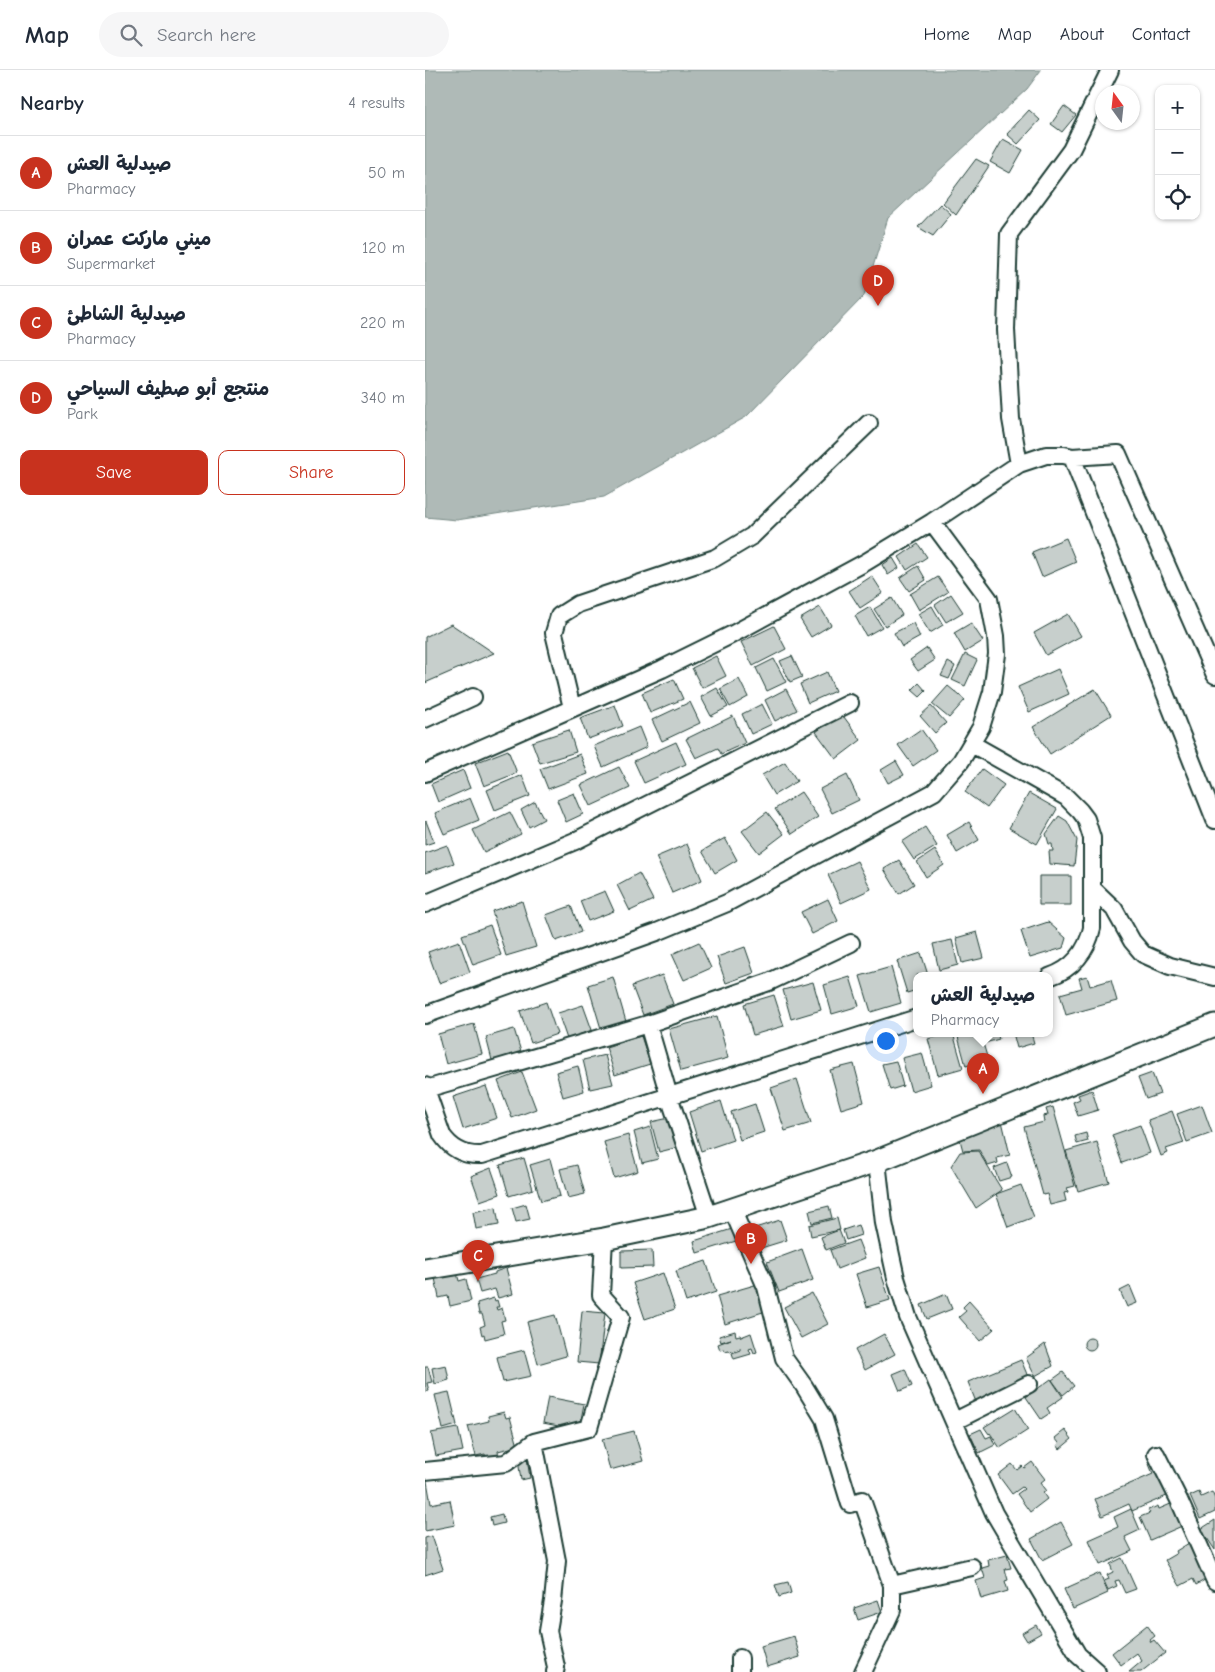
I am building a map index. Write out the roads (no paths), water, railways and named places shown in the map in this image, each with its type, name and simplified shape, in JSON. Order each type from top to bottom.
[{"type":"main road","points":[[425,1269],[604,1239],[709,1217],[732,1210],[877,1161],[1214,1028]]},
{"type":"street","points":[[1019,464],[1011,419],[1006,330],[1009,234],[1071,150],[1110,70]]},
{"type":"street","points":[[572,708],[554,633],[559,616],[578,604],[715,558],[752,536],[869,423]]},
{"type":"street","points":[[425,773],[662,669],[739,631],[807,595],[932,522],[1019,464],[1045,455],[1072,457],[1119,454],[1215,675]]},
{"type":"street","points":[[1072,457],[1215,820]]},
{"type":"street","points":[[425,1016],[657,932],[727,903],[934,792],[953,772],[981,727],[992,692],[997,654],[989,599],[932,522]]},
{"type":"street","points":[[425,719],[473,697]]},
{"type":"street","points":[[425,904],[575,842],[850,702]]},
{"type":"street","points":[[972,744],[1066,797],[1080,810],[1092,838],[1092,928],[1086,947],[1073,963],[1065,970],[1053,975]]},
{"type":"street","points":[[1092,888],[1114,909],[1132,941],[1143,954],[1170,966],[1215,977]]},
{"type":"street","points":[[851,943],[769,982],[649,1024],[425,1087],[442,1135],[446,1142],[459,1151],[474,1155],[490,1152],[913,1019]]},
{"type":"street","points":[[649,1024],[669,1096],[709,1217]]},
{"type":"street","points":[[877,1161],[884,1223],[896,1278],[909,1317],[994,1513],[1078,1655],[1097,1672]]},
{"type":"street","points":[[732,1210],[766,1287],[784,1358],[824,1419],[850,1504],[862,1500],[892,1585],[891,1610],[863,1672]]},
{"type":"street","points":[[425,1471],[505,1463],[533,1442],[589,1428],[621,1317],[601,1295],[604,1239]]},
{"type":"street","points":[[955,1421],[1029,1384]]},
{"type":"street","points":[[533,1442],[557,1561],[548,1631],[556,1667],[555,1672]]},
{"type":"street","points":[[1156,1454],[1215,1580]]},
{"type":"street","points":[[892,1585],[972,1567]]},
{"type":"place","name":"منتجع أبو صطيف السياحي","points":[[878,306]]},
{"type":"place","name":"صيدلية العش","points":[[983,1094]]},
{"type":"place","name":"ميني ماركت عمران","points":[[751,1264]]},
{"type":"place","name":"صيدلية الشاطئ","points":[[478,1281]]}]
